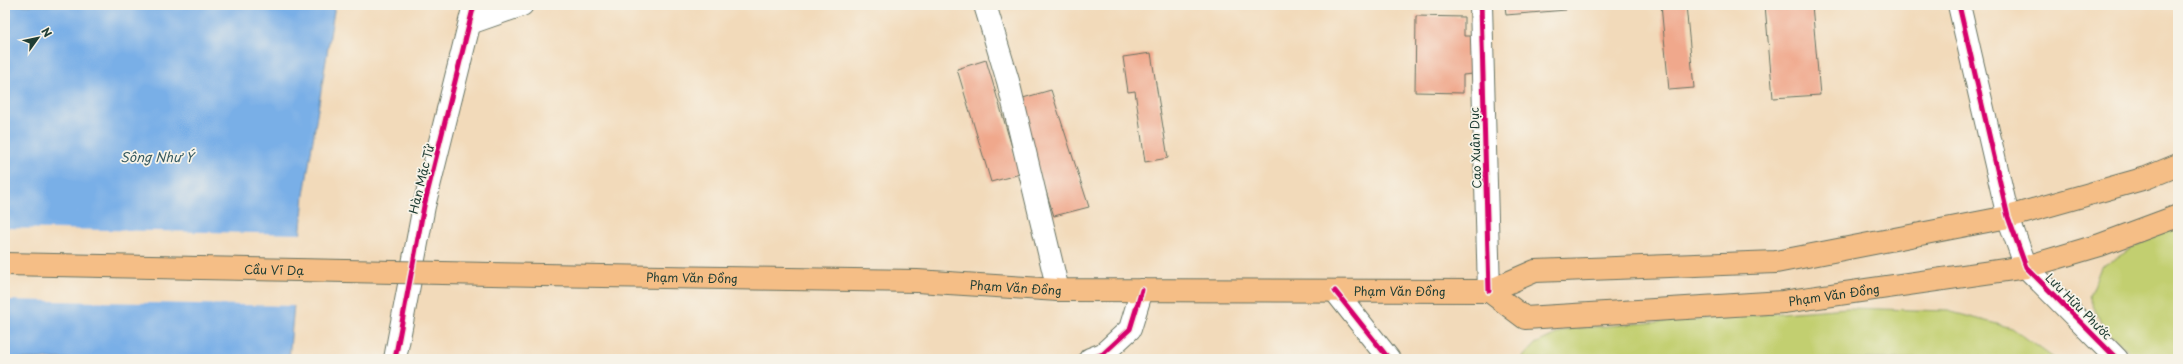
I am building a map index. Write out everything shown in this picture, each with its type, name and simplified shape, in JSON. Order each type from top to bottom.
[{"type":"main road","name":"Phạm Văn Đồng","points":[[542,275],[917,281],[1058,290],[1489,291],[1535,271],[1776,262],[2008,217],[2146,178],[2178,165]]},
{"type":"main road","name":"Phạm Văn Đồng","points":[[1489,291],[1525,318],[1783,302],[2026,267],[2100,245],[2178,216]]},
{"type":"main road","name":"Cầu Vĩ Dạ","points":[[5,264],[542,275]]},
{"type":"street","points":[[472,14],[522,5]]},
{"type":"street","points":[[985,5],[1008,81],[1058,290]]},
{"type":"street","name":"Cao Xuân Dục","points":[[1481,5],[1489,291]]},
{"type":"street","points":[[1959,5],[2008,217],[2026,267]]},
{"type":"street","name":"Hàn Mặc Tử","points":[[395,359],[424,206],[472,14]]},
{"type":"street","name":"Lưu Hữu Phước","points":[[2026,267],[2117,359]]},
{"type":"street","points":[[1090,359],[1103,354],[1130,329],[1142,290]]},
{"type":"street","points":[[1335,291],[1389,359]]},
{"type":"green space","points":[[2178,221],[2178,359],[2138,359],[2104,329],[2089,297],[2101,267]]},
{"type":"green space","points":[[1848,308],[1948,311],[2012,328],[2055,359],[1521,359],[1535,344],[1567,329]]},
{"type":"water","name":"Sông Như Ý","points":[[5,5],[335,5],[304,195],[289,359],[5,359]]},
{"type":"pier","points":[[5,228],[302,234],[296,306],[5,300]]},
{"type":"building","points":[[1505,5],[1566,5],[1566,10],[1506,15]]},
{"type":"building","points":[[1661,5],[1686,5],[1694,88],[1669,90]]},
{"type":"building","points":[[1765,5],[1812,5],[1820,95],[1773,98]]},
{"type":"building","points":[[1416,16],[1464,17],[1464,36],[1474,36],[1473,74],[1463,75],[1463,93],[1415,92]]},
{"type":"building","points":[[1151,53],[1168,158],[1145,162],[1135,91],[1128,92],[1123,57]]},
{"type":"building","points":[[986,60],[1020,174],[991,182],[957,69]]},
{"type":"building","points":[[1051,90],[1089,207],[1054,216],[1016,100]]},
{"type":"cycle path","points":[[395,359],[424,206],[474,5]]},
{"type":"cycle path","points":[[1481,5],[1489,291]]},
{"type":"cycle path","points":[[1959,5],[2008,217],[2026,267],[2117,359]]},
{"type":"cycle path","points":[[1090,359],[1103,354],[1130,329],[1142,290]]},
{"type":"cycle path","points":[[1335,291],[1389,359]]}]
